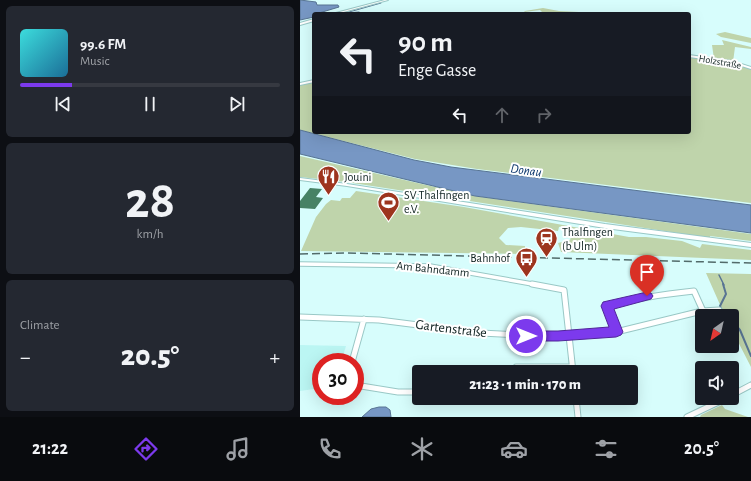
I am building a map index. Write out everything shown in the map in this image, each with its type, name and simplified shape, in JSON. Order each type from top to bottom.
[{"type":"street","points":[[341,12],[387,0]]},
{"type":"street","points":[[300,24],[312,21]]},
{"type":"street","name":"Holzstraße","points":[[691,56],[732,62],[751,68]]},
{"type":"street","points":[[300,84],[312,81]]},
{"type":"street","points":[[300,179],[347,185],[605,226],[751,246]]},
{"type":"street","name":"Am Bahndamm","points":[[300,264],[430,266],[564,290],[570,335]]},
{"type":"street","points":[[616,332],[607,306],[622,301],[647,296],[694,291],[702,309]]},
{"type":"street","name":"Gartenstraße","points":[[300,317],[364,319],[514,336],[616,332],[695,313]]},
{"type":"street","points":[[355,353],[364,319]]},
{"type":"street","points":[[570,335],[573,365]]},
{"type":"street","points":[[739,391],[751,385]]},
{"type":"street","points":[[364,386],[398,392],[412,392]]},
{"type":"street","points":[[577,405],[578,417]]},
{"type":"street","points":[[691,416],[713,405]]},
{"type":"shaded area","points":[[300,0],[316,2],[317,5],[338,5],[339,7],[322,12],[312,12],[312,17],[300,20]]},
{"type":"shaded area","points":[[300,130],[414,160],[451,167],[751,205],[751,233],[475,196],[300,154]]},
{"type":"shaded area","points":[[300,345],[346,346],[344,353],[312,353],[312,389],[300,391]]},
{"type":"shaded area","points":[[386,407],[390,410],[391,417],[362,417],[371,409]]},
{"type":"green space","points":[[543,8],[559,11],[579,12],[542,12],[540,10],[524,12]]},
{"type":"green space","points":[[725,32],[751,38],[751,43],[721,37],[716,34]]},
{"type":"green space","points":[[722,40],[751,47],[751,49],[735,47],[733,62],[714,59],[712,45],[724,45]]},
{"type":"green space","points":[[691,57],[723,61],[751,68],[751,203],[477,169],[415,159],[316,134],[691,134]]},
{"type":"green space","points":[[312,82],[312,133],[300,130],[300,85]]},
{"type":"green space","points":[[300,156],[474,196],[751,234],[751,241],[710,236],[710,238],[346,182],[300,177]]},
{"type":"green space","points":[[356,191],[464,207],[629,237],[646,237],[682,241],[700,248],[702,244],[751,250],[751,260],[561,252],[558,243],[570,240],[573,230],[564,226],[559,227],[558,231],[521,227],[508,228],[499,238],[506,245],[525,246],[525,254],[301,251],[316,217],[326,204],[331,200],[340,201],[342,198],[350,198]]},
{"type":"green space","points":[[706,273],[751,274],[751,367],[739,344],[739,309],[722,309]]},
{"type":"green space","points":[[722,405],[725,409],[748,417],[700,417],[701,415]]},
{"type":"building","points":[[310,188],[322,189],[316,197],[323,198],[315,209],[300,208],[300,201]]},
{"type":"waterway","points":[[349,12],[381,3]]},
{"type":"waterway","points":[[719,275],[724,285]]},
{"type":"waterway","points":[[721,309],[720,306],[726,294],[723,284]]},
{"type":"waterway","points":[[739,329],[751,356]]},
{"type":"railway","points":[[300,254],[348,253],[751,263]]},
{"type":"place","name":"Jouini","points":[[328,196]]},
{"type":"place","name":"SV Thalfingen e.V.","points":[[389,222]]},
{"type":"place","name":"Thalfingen (b Ulm)","points":[[546,258]]},
{"type":"place","name":"Bahnhof","points":[[526,278]]},
{"type":"route","points":[[526,336],[558,336],[616,332],[607,306],[622,301],[647,296]]},
{"type":"water label","name":"Donau","points":[[526,171]]}]
